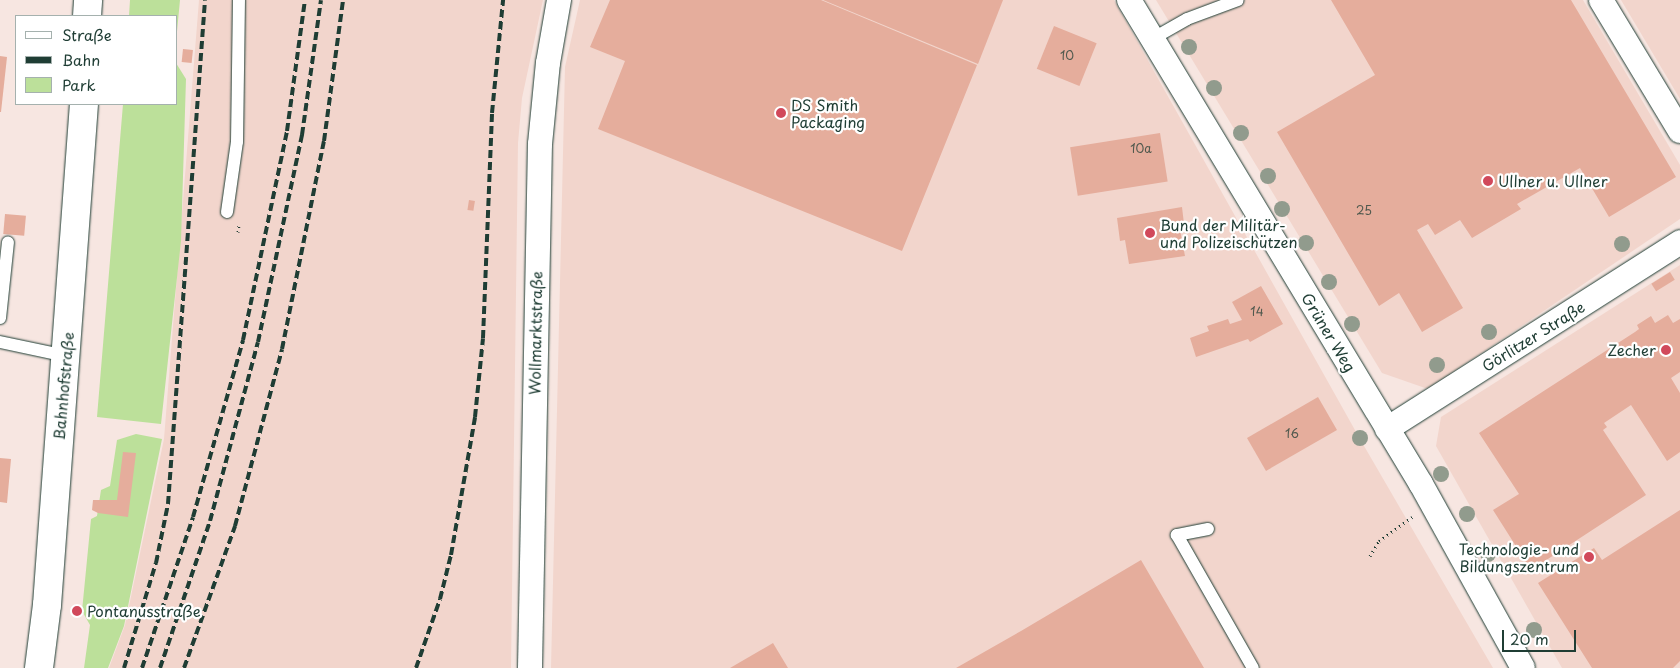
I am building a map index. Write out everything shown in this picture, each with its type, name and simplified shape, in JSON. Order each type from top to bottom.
[{"type":"main road","points":[[88,0],[88,15]]},
{"type":"main road","name":"Bahnhofstraße","points":[[39,668],[66,356],[84,105]]},
{"type":"street","name":"Wollmarktstraße","points":[[530,668],[540,144],[548,63],[559,0]]},
{"type":"street","name":"Grüner Weg","points":[[1128,0],[1387,429],[1523,668]]},
{"type":"street","points":[[1601,0],[1680,132]]},
{"type":"street","name":"Görlitzer Straße","points":[[1387,429],[1680,242]]},
{"type":"lane","points":[[228,212],[236,142],[239,0]]},
{"type":"lane","points":[[1152,39],[1187,18],[1238,0]]},
{"type":"lane","points":[[0,318],[8,242]]},
{"type":"lane","points":[[0,342],[66,356]]},
{"type":"lane","points":[[1208,529],[1177,535],[1253,668]]},
{"type":"path","points":[[238,232],[239,227]]},
{"type":"path","points":[[1370,556],[1379,541],[1412,518],[1408,511]]},
{"type":"shaded area","points":[[199,0],[543,0],[522,98],[518,143],[511,668],[109,668],[125,625],[164,439]]},
{"type":"shaded area","points":[[580,0],[1114,0],[1360,439],[1493,668],[551,668],[565,67]]},
{"type":"shaded area","points":[[1156,0],[1583,0],[1680,165],[1680,219],[1428,389],[1382,373]]},
{"type":"shaded area","points":[[1621,0],[1680,0],[1680,99]]},
{"type":"shaded area","name":"Technologie- und Bildungszentrum","points":[[1680,265],[1680,668],[1562,668],[1436,446],[1441,417]]},
{"type":"green space","points":[[130,0],[180,0],[178,21],[178,15],[129,15]]},
{"type":"green space","points":[[178,66],[186,79],[181,241],[161,424],[97,417],[123,105],[178,105]]},
{"type":"green space","points":[[136,434],[162,439],[124,626],[108,668],[84,668],[90,625],[82,611],[91,519],[97,516],[101,490],[110,486],[117,440]]},
{"type":"building","name":"DS Smith Packaging","points":[[610,0],[821,0],[977,65],[902,251],[598,129],[625,61],[590,47]]},
{"type":"building","points":[[823,0],[1003,0],[978,64]]},
{"type":"building","points":[[1331,0],[1571,0],[1676,177],[1609,217],[1580,168],[1517,204],[1521,209],[1472,238],[1460,220],[1435,235],[1428,224],[1417,230],[1463,308],[1422,332],[1399,293],[1379,306],[1277,132],[1375,75]]},
{"type":"building","points":[[1054,26],[1097,43],[1079,86],[1037,69]]},
{"type":"building","points":[[183,49],[193,50],[192,63],[182,62]]},
{"type":"building","points":[[0,56],[7,57],[1,112],[0,112]]},
{"type":"building","points":[[1160,133],[1168,181],[1078,196],[1070,147]]},
{"type":"building","points":[[469,200],[475,201],[473,211],[467,210]]},
{"type":"building","name":"Bund der Militär- und Polizeischützen","points":[[1182,207],[1184,224],[1179,225],[1185,256],[1129,264],[1125,240],[1120,241],[1117,218]]},
{"type":"building","points":[[5,214],[26,216],[24,236],[3,234]]},
{"type":"building","points":[[1670,272],[1675,280],[1656,291],[1651,284]]},
{"type":"building","points":[[1261,286],[1283,324],[1250,342],[1248,339],[1196,357],[1190,338],[1209,331],[1207,326],[1228,319],[1230,324],[1242,320],[1232,302]]},
{"type":"building","points":[[1668,315],[1673,323],[1680,319],[1680,372],[1671,378],[1680,393],[1680,452],[1667,461],[1631,405],[1604,423],[1607,427],[1603,430],[1646,495],[1531,570],[1493,510],[1519,494],[1479,433],[1635,332],[1639,329],[1637,325],[1651,316],[1655,323]]},
{"type":"building","points":[[1318,397],[1337,430],[1266,471],[1247,438]]},
{"type":"building","points":[[123,452],[136,453],[128,517],[98,513],[92,510],[93,500],[117,500]]},
{"type":"building","points":[[0,458],[11,459],[7,503],[0,502]]},
{"type":"building","points":[[1680,510],[1680,661],[1673,668],[1592,668],[1538,583],[1594,548],[1602,560]]},
{"type":"building","points":[[1141,560],[1204,668],[956,668],[1021,631]]},
{"type":"building","points":[[773,643],[788,668],[730,668]]},
{"type":"railway","points":[[124,668],[156,563],[168,504],[205,0]]},
{"type":"railway","points":[[142,668],[193,517],[243,340],[287,131],[305,0]]},
{"type":"railway","points":[[160,668],[210,521],[258,342],[302,135],[321,0]]},
{"type":"railway","points":[[184,668],[235,526],[282,349],[324,141],[343,0]]},
{"type":"railway","points":[[416,668],[440,599],[451,555],[475,417],[483,338],[492,113],[503,0]]},
{"type":"place","name":"DS Smith Packaging","points":[[781,113]]},
{"type":"place","name":"Ullner u. Ullner","points":[[1488,181]]},
{"type":"place","name":"Bund der Militär- und Polizeischützen","points":[[1150,233]]},
{"type":"place","name":"Zecher","points":[[1666,350]]},
{"type":"place","name":"Technologie- und Bildungszentrum","points":[[1589,557]]},
{"type":"place","name":"Pontanusstraße","points":[[77,611]]}]
